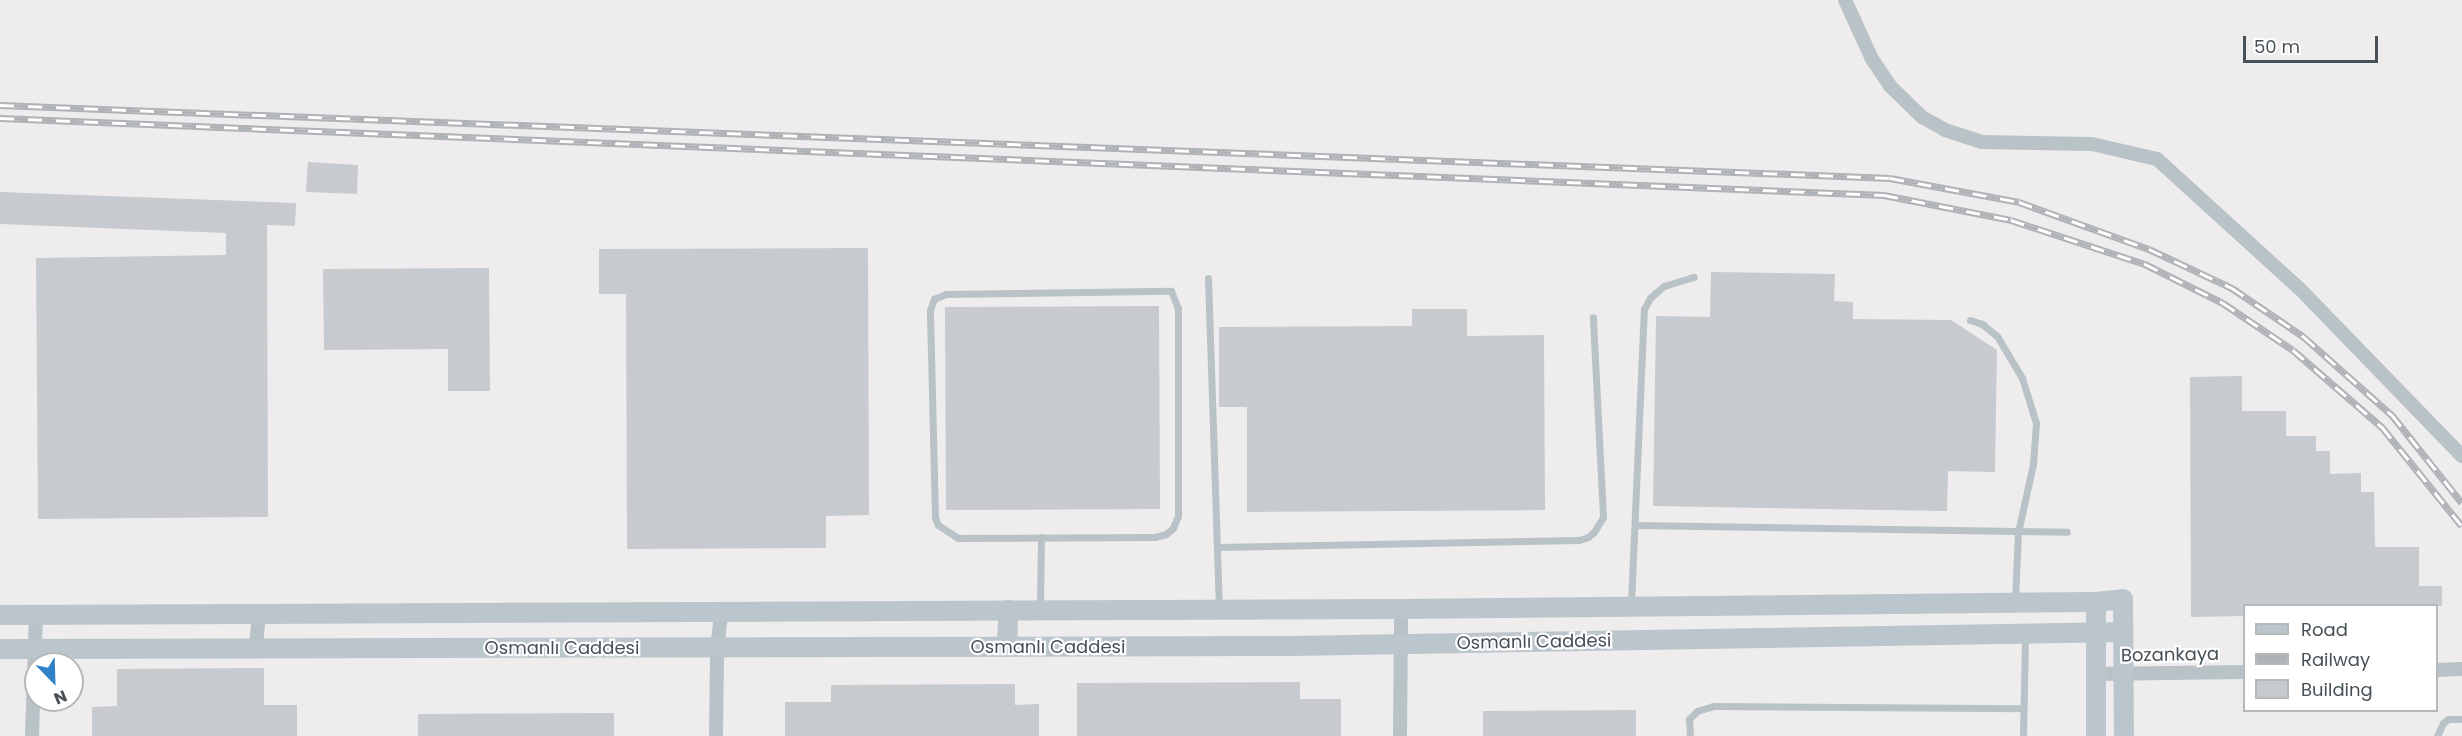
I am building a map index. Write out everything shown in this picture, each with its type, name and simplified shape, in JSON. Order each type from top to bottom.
[{"type":"street","points":[[1845,0],[1872,59],[1890,86],[1922,117],[1945,130],[1981,142],[2092,144],[2157,159],[2300,289],[2462,456]]},
{"type":"street","points":[[0,615],[722,610],[1401,609],[2096,602],[2123,599],[2124,736]]},
{"type":"street","points":[[2096,602],[2096,736]]},
{"type":"street","points":[[1400,736],[1401,609]]},
{"type":"street","points":[[716,736],[717,648],[722,610]]},
{"type":"street","points":[[1007,647],[1008,610]]},
{"type":"street","points":[[32,736],[33,648],[36,614]]},
{"type":"street","points":[[256,647],[259,614]]},
{"type":"street","name":"Osmanlı Caddesi","points":[[0,649],[1399,644],[2123,632]]},
{"type":"street","points":[[2438,670],[2462,669]]},
{"type":"street","name":"Bozankaya","points":[[2096,674],[2243,672]]},
{"type":"lane","points":[[1631,606],[1644,309],[1650,298],[1664,286],[1694,277]]},
{"type":"lane","points":[[1208,278],[1219,610]]},
{"type":"lane","points":[[1171,291],[1178,308],[1178,516],[1173,528],[1166,534],[1155,537],[1041,537],[958,538],[938,525],[935,518],[930,310],[934,299],[946,294],[1171,291]]},
{"type":"lane","points":[[1217,547],[1580,540],[1588,537],[1603,517],[1593,317]]},
{"type":"lane","points":[[1970,320],[1982,324],[1997,336],[2022,378],[2036,423],[2037,439],[2033,464],[2018,532],[2014,602]]},
{"type":"lane","points":[[1635,525],[2067,532]]},
{"type":"lane","points":[[1040,610],[1041,537]]},
{"type":"lane","points":[[2023,736],[2025,634]]},
{"type":"lane","points":[[1690,736],[1689,719],[1697,711],[1713,706],[2023,708]]},
{"type":"lane","points":[[2437,736],[2443,723],[2448,719],[2462,719]]},
{"type":"building","points":[[308,162],[358,165],[357,194],[306,192]]},
{"type":"building","points":[[0,192],[296,203],[295,226],[267,225],[268,517],[38,519],[36,258],[226,255],[226,233],[0,224]]},
{"type":"building","points":[[868,248],[869,515],[826,516],[826,548],[627,549],[626,294],[599,294],[599,249]]},
{"type":"building","points":[[489,268],[490,391],[448,391],[448,349],[324,350],[323,269]]},
{"type":"building","points":[[1711,272],[1835,274],[1834,301],[1853,302],[1853,319],[1951,320],[1997,350],[1995,472],[1948,471],[1947,511],[1653,506],[1656,316],[1710,317]]},
{"type":"building","points":[[1159,306],[1160,509],[946,510],[945,307]]},
{"type":"building","points":[[1412,309],[1467,309],[1467,336],[1544,335],[1545,510],[1247,512],[1247,407],[1219,407],[1219,327],[1412,326]]},
{"type":"building","points":[[2242,376],[2242,411],[2286,411],[2286,436],[2316,436],[2316,451],[2330,451],[2330,474],[2361,473],[2361,492],[2374,492],[2375,547],[2419,547],[2419,586],[2442,586],[2442,606],[2438,604],[2243,604],[2243,616],[2191,617],[2190,377]]},
{"type":"building","points":[[264,668],[264,705],[297,705],[297,736],[92,736],[92,707],[117,706],[117,669]]},
{"type":"building","points":[[1300,682],[1300,699],[1341,699],[1341,736],[1077,736],[1077,683]]},
{"type":"building","points":[[1015,684],[1015,705],[1039,704],[1039,736],[785,736],[785,702],[831,702],[831,685]]},
{"type":"building","points":[[1636,710],[1636,736],[1483,736],[1483,711]]},
{"type":"building","points":[[614,713],[614,736],[418,736],[418,714]]},
{"type":"railway","points":[[0,105],[1890,178],[2019,202],[2149,249],[2232,288],[2304,337],[2392,415],[2462,503]]},
{"type":"railway","points":[[0,118],[1884,195],[2011,220],[2145,264],[2223,303],[2293,350],[2382,427],[2462,526]]}]
